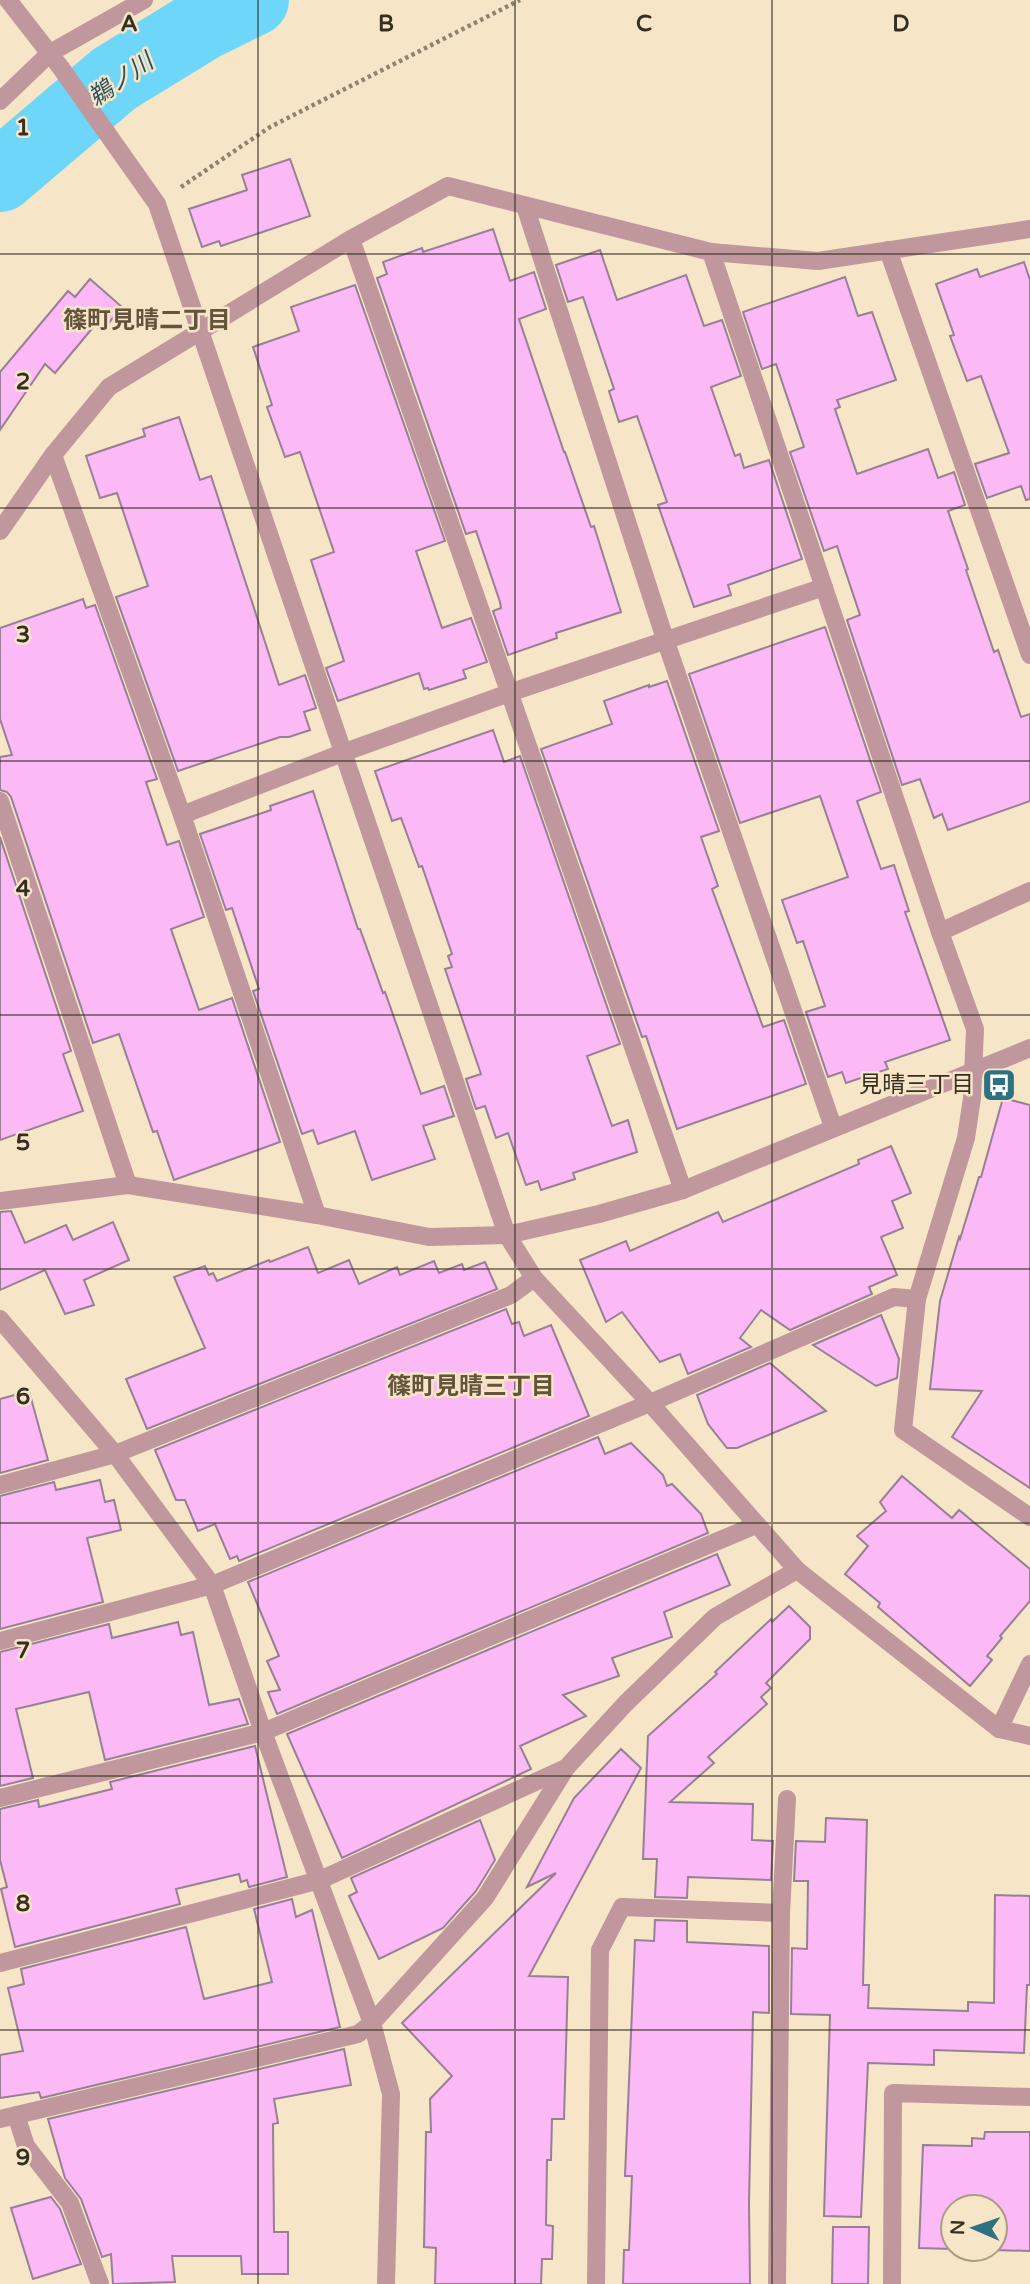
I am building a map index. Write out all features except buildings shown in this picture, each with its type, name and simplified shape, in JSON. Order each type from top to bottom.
[{"type":"street","points":[[8,0],[61,68],[157,204],[507,1235],[534,1278],[650,1403],[797,1570],[999,1729],[1030,1735]]},
{"type":"street","points":[[0,101],[50,53],[144,0]]},
{"type":"street","points":[[0,531],[54,455],[109,387],[351,239],[448,186],[711,252],[818,261],[1030,229]]},
{"type":"street","points":[[525,206],[666,642],[833,1127]]},
{"type":"street","points":[[351,239],[683,1190]]},
{"type":"street","points":[[888,250],[1030,655]]},
{"type":"street","points":[[711,252],[940,932],[975,1028],[972,1098],[965,1138],[917,1299],[903,1430],[1030,1517]]},
{"type":"street","points":[[54,455],[182,815],[317,1215]]},
{"type":"street","points":[[182,815],[509,693],[824,587]]},
{"type":"street","points":[[0,801],[128,1185]]},
{"type":"street","points":[[940,932],[1030,891]]},
{"type":"street","points":[[0,1201],[128,1185],[317,1215],[429,1237],[507,1235],[599,1214],[683,1190],[1030,1048]]},
{"type":"street","points":[[0,1485],[115,1454],[511,1295],[534,1278]]},
{"type":"street","points":[[0,1641],[212,1585],[650,1403],[894,1297],[917,1299]]},
{"type":"street","points":[[0,1320],[115,1454],[212,1585],[263,1732],[372,2024],[391,2094],[386,2284]]},
{"type":"street","points":[[0,1798],[263,1732],[756,1525]]},
{"type":"street","points":[[100,2284],[70,2203],[26,2146],[8,2117],[358,2034],[372,2024],[485,1898],[566,1768],[626,1703],[715,1617],[797,1570]]},
{"type":"street","points":[[999,1729],[1030,1664]]},
{"type":"street","points":[[0,1963],[320,1880],[566,1768]]},
{"type":"street","points":[[777,2284],[781,1913],[787,1798]]},
{"type":"street","points":[[596,2284],[600,1950],[622,1907],[781,1913]]},
{"type":"street","points":[[892,2284],[893,2094],[1030,2097]]},
{"type":"path","points":[[157,204],[270,127],[520,0]]},
{"type":"waterway","name":"鵜ノ川","points":[[0,176],[114,79],[202,25],[253,0]]},
{"type":"place","name":"見晴三丁目","points":[[999,1085]]},
{"type":"district","name":"篠町見晴二丁目","points":[[147,320]]},
{"type":"district","name":"篠町見晴三丁目","points":[[471,1386]]}]
